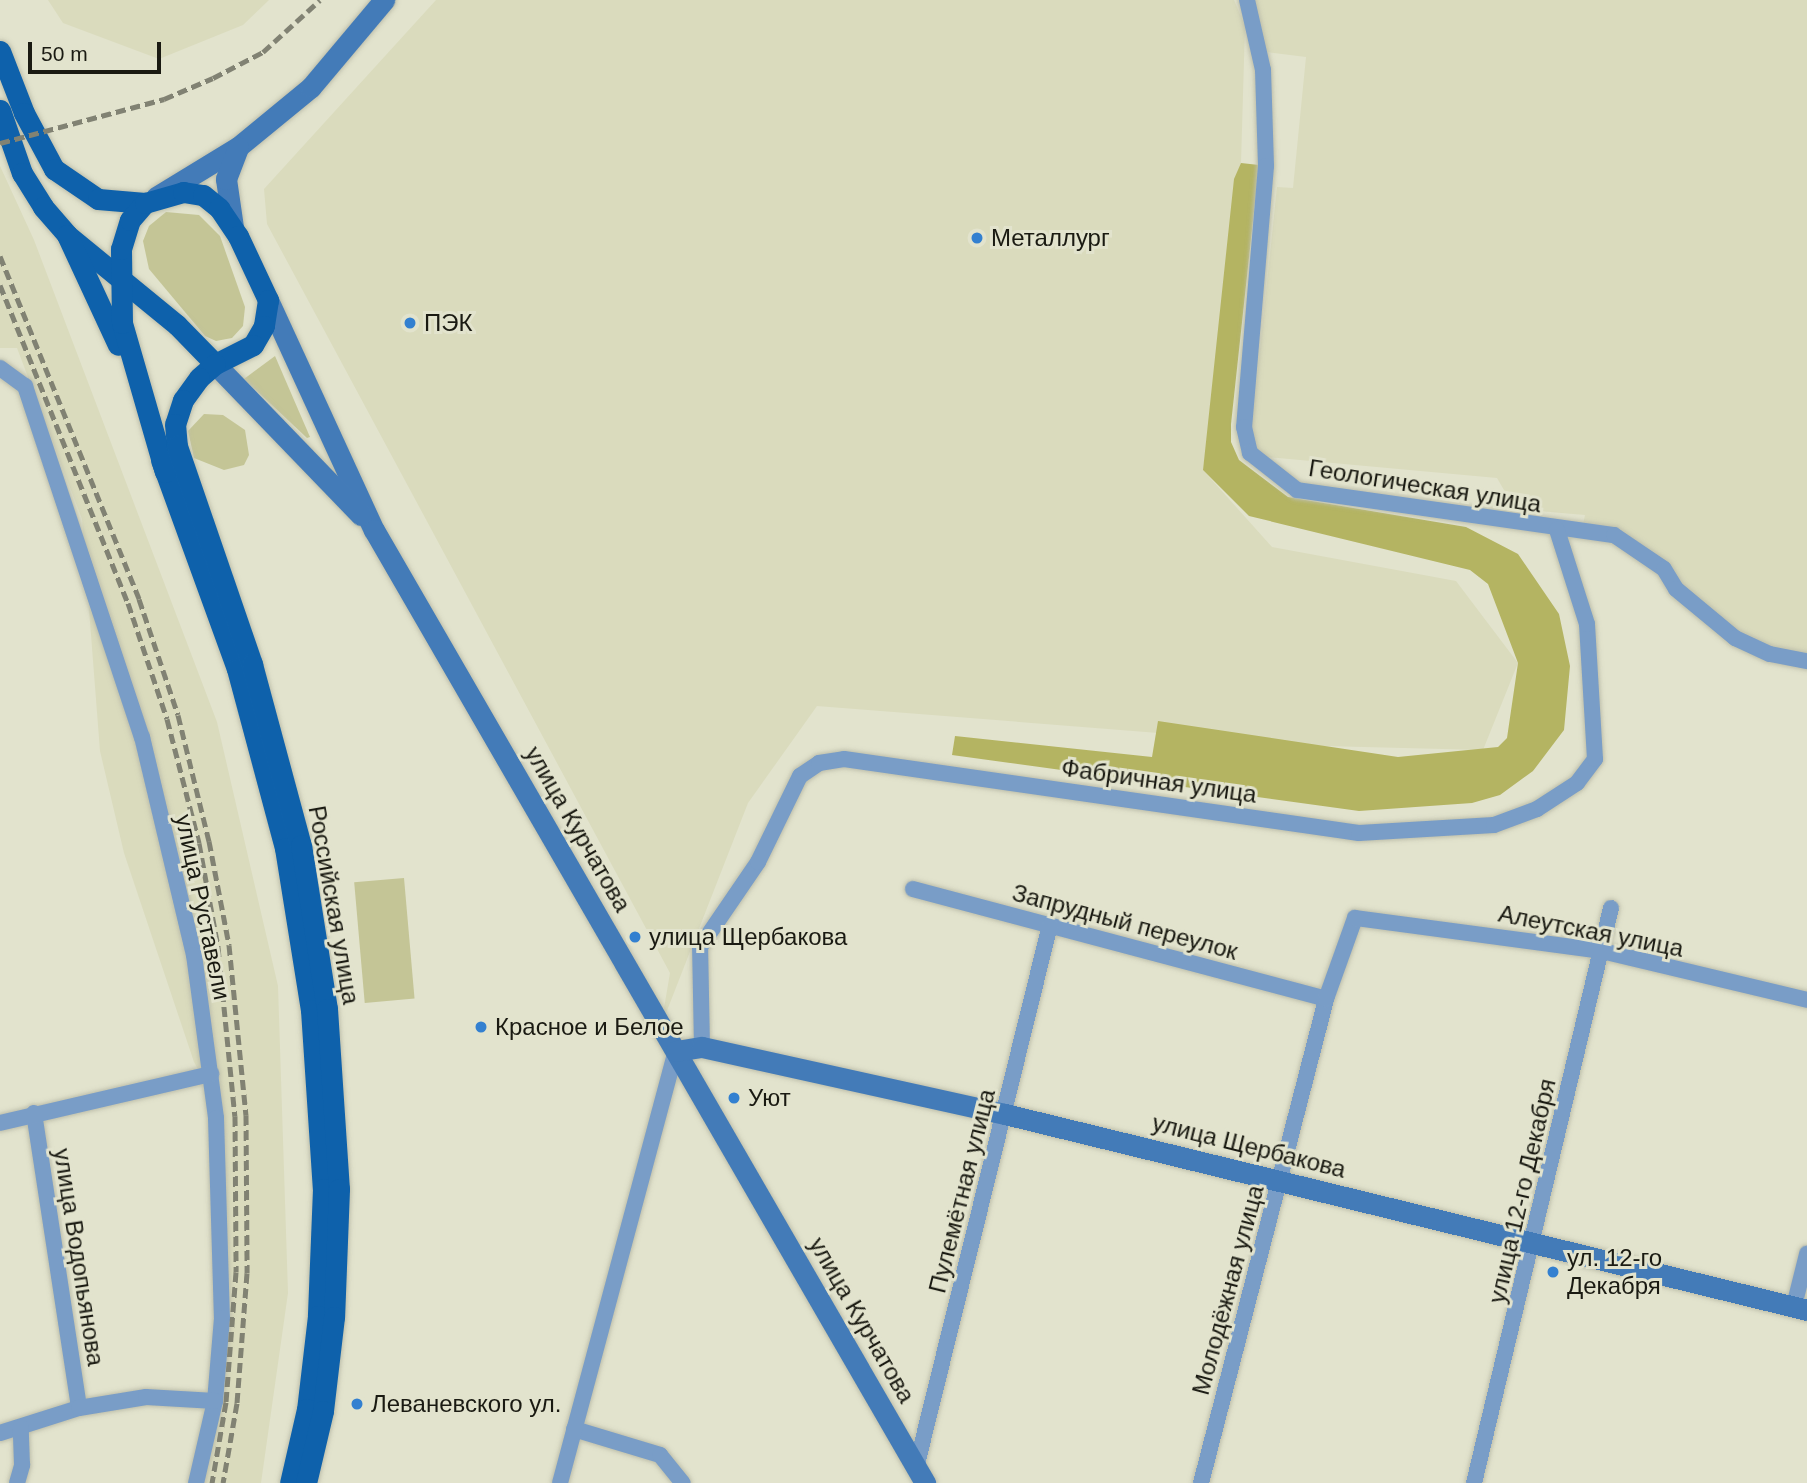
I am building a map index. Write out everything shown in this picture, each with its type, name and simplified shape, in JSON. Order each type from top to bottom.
[{"type":"main road","points":[[0,51],[24,113],[54,169],[72,185],[98,199],[151,200],[183,192],[203,195],[233,227],[268,300],[264,326],[253,345],[215,364],[124,280],[67,235]]},
{"type":"main road","points":[[1,115],[22,173],[67,235],[111,327],[165,472]]},
{"type":"main road","points":[[151,200],[130,220],[121,249],[124,280],[122,323],[165,472]]},
{"type":"main road","name":"Российская улица","points":[[215,364],[183,400],[175,424],[177,446],[252,664],[301,845],[327,1009],[339,1189],[334,1317],[323,1411],[306,1483]]},
{"type":"main road","name":"Российская улица","points":[[165,472],[237,669],[285,848],[311,1010],[323,1189],[318,1316],[307,1409],[290,1483]]},
{"type":"street","points":[[151,200],[238,147],[311,87],[384,0]]},
{"type":"street","name":"Геологическая улица","points":[[1247,0],[1263,70],[1266,166],[1244,427],[1250,453],[1297,490],[1557,530],[1614,535],[1664,569],[1676,589],[1735,638],[1770,654],[1807,661]]},
{"type":"street","points":[[233,227],[226,179],[238,147]]},
{"type":"street","name":"улица Курчатова","points":[[268,300],[374,530],[921,1475]]},
{"type":"street","name":"улица Курчатова","points":[[215,364],[374,530]]},
{"type":"street","name":"улица Руставели","points":[[1,368],[25,386],[142,737],[194,955],[211,1074],[222,1318],[215,1401],[196,1483]]},
{"type":"street","name":"Фабричная улица","points":[[702,1047],[700,947],[758,862],[800,776],[819,763],[844,759],[1359,833],[1494,825],[1536,809],[1567,789],[1595,759],[1587,624],[1557,530]]},
{"type":"street","name":"Запрудный переулок","points":[[913,889],[1326,999]]},
{"type":"street","name":"улица 12-го Декабря","points":[[1474,1483],[1534,1242],[1611,908]]},
{"type":"street","name":"Алеутская улица","points":[[1365,916],[1602,951],[1807,1000]]},
{"type":"street","name":"Молодёжная улица","points":[[1201,1483],[1326,999],[1348,927],[1355,918],[1365,916]]},
{"type":"street","name":"Пулемётная улица","points":[[921,1475],[1050,926]]},
{"type":"street","name":"улица Щербакова","points":[[676,1051],[702,1047],[1006,1114],[1800,1308]]},
{"type":"street","points":[[560,1483],[676,1051]]},
{"type":"street","points":[[0,1123],[211,1074]]},
{"type":"street","name":"улица Водопьянова","points":[[34,1114],[79,1408]]},
{"type":"street","points":[[1800,1308],[1807,1254]]},
{"type":"street","points":[[0,1433],[79,1408],[146,1396],[215,1401]]},
{"type":"street","points":[[16,1483],[22,1465],[21,1427]]},
{"type":"street","points":[[574,1429],[660,1455],[677,1479]]},
{"type":"shaded area","points":[[48,0],[269,0],[243,25],[159,59],[63,23]]},
{"type":"shaded area","points":[[436,0],[1234,0],[1245,26],[1241,163],[1203,470],[1272,547],[1456,581],[1518,663],[1483,750],[1324,746],[817,706],[748,803],[661,1026],[670,973],[267,224],[264,189]]},
{"type":"shaded area","points":[[1252,0],[1807,0],[1807,655],[1741,642],[1621,539],[1583,525],[1585,515],[1515,509],[1497,478],[1268,457],[1257,449],[1251,436],[1277,187],[1293,188],[1306,57],[1267,52]]},
{"type":"shaded area","points":[[1241,163],[1259,165],[1231,424],[1231,442],[1239,460],[1288,497],[1466,527],[1518,554],[1559,614],[1570,666],[1564,730],[1533,771],[1500,795],[1472,803],[1359,811],[952,755],[955,736],[1152,757],[1158,721],[1398,757],[1498,747],[1507,738],[1518,663],[1488,584],[1470,570],[1249,516],[1203,470],[1234,179]]},
{"type":"shaded area","points":[[0,166],[34,240],[217,722],[278,986],[288,1293],[261,1483],[197,1483],[227,1283],[215,1100],[194,1062],[124,853],[100,751],[82,519],[17,348],[0,348]]},
{"type":"shaded area","points":[[166,212],[199,215],[220,236],[245,307],[243,326],[232,338],[216,341],[205,336],[149,269],[143,241],[149,226]]},
{"type":"shaded area","points":[[275,356],[310,437],[307,438],[244,379]]},
{"type":"shaded area","points":[[204,414],[223,415],[245,430],[249,455],[244,465],[224,470],[194,458],[188,431]]},
{"type":"shaded area","points":[[404,878],[415,999],[365,1003],[354,882]]},
{"type":"railway","points":[[0,143],[164,99],[213,78],[263,52],[320,0]]},
{"type":"railway","points":[[0,256],[139,599],[178,715],[209,841],[229,945],[246,1115],[247,1273],[237,1403],[223,1483]]},
{"type":"railway","points":[[0,285],[128,603],[167,719],[199,843],[218,947],[235,1116],[236,1272],[226,1402],[212,1483]]},
{"type":"place","name":"Металлург","points":[[977,238]]},
{"type":"place","name":"ПЭК","points":[[410,323]]},
{"type":"place","name":"улица Щербакова","points":[[635,937]]},
{"type":"place","name":"Красное и Белое","points":[[481,1027]]},
{"type":"place","name":"Уют","points":[[734,1098]]},
{"type":"place","name":"ул. 12-го Декабря","points":[[1553,1272]]},
{"type":"place","name":"Леваневского ул.","points":[[357,1404]]}]
